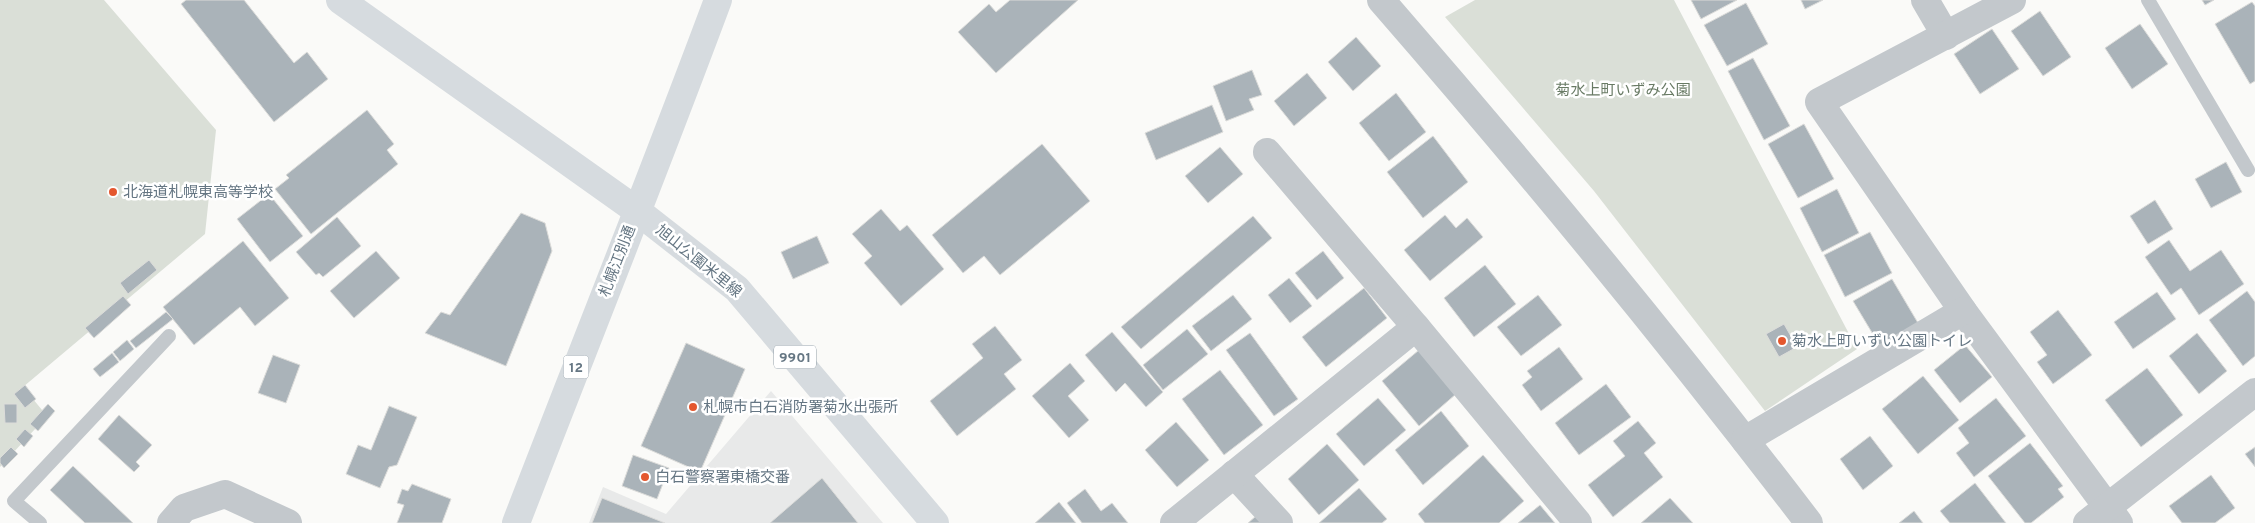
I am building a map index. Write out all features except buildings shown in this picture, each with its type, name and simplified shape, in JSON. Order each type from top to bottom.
[{"type":"main road","name":"旭山公園米里線","points":[[340,0],[636,210],[737,289],[935,523]]},
{"type":"main road","name":"札幌江別通","points":[[516,523],[636,210],[666,140],[718,0]]},
{"type":"street","points":[[1381,0],[1487,122],[1745,440],[1809,523]]},
{"type":"street","points":[[1925,0],[1946,36]]},
{"type":"street","points":[[2012,0],[1819,102],[2105,518],[2255,392]]},
{"type":"street","points":[[1268,152],[1578,523]]},
{"type":"street","points":[[1745,440],[1963,311]]},
{"type":"street","points":[[1174,523],[1416,327]]},
{"type":"street","points":[[1234,474],[1279,523]]},
{"type":"street","points":[[171,523],[184,508],[225,494],[288,523]]},
{"type":"lane","points":[[2148,0],[2248,170]]},
{"type":"lane","points":[[40,523],[14,501],[169,336]]},
{"type":"shaded area","points":[[771,391],[883,523],[589,523],[603,487],[666,514]]},
{"type":"green space","name":"北海道札幌東高等学校","points":[[0,0],[104,0],[216,130],[205,234],[23,387],[47,416],[0,467]]},
{"type":"green space","name":"菊水上町いずみ公園","points":[[1475,0],[1674,0],[1857,349],[1765,411],[1594,191],[1445,17]]},
{"type":"place","name":"北海道札幌東高等学校","points":[[113,192]]},
{"type":"place","name":"菊水上町いずい公園トイレ","points":[[1782,341]]},
{"type":"place","name":"札幌市白石消防署菊水出張所","points":[[693,407]]},
{"type":"place","name":"白石警察署東橋交番","points":[[645,477]]}]
